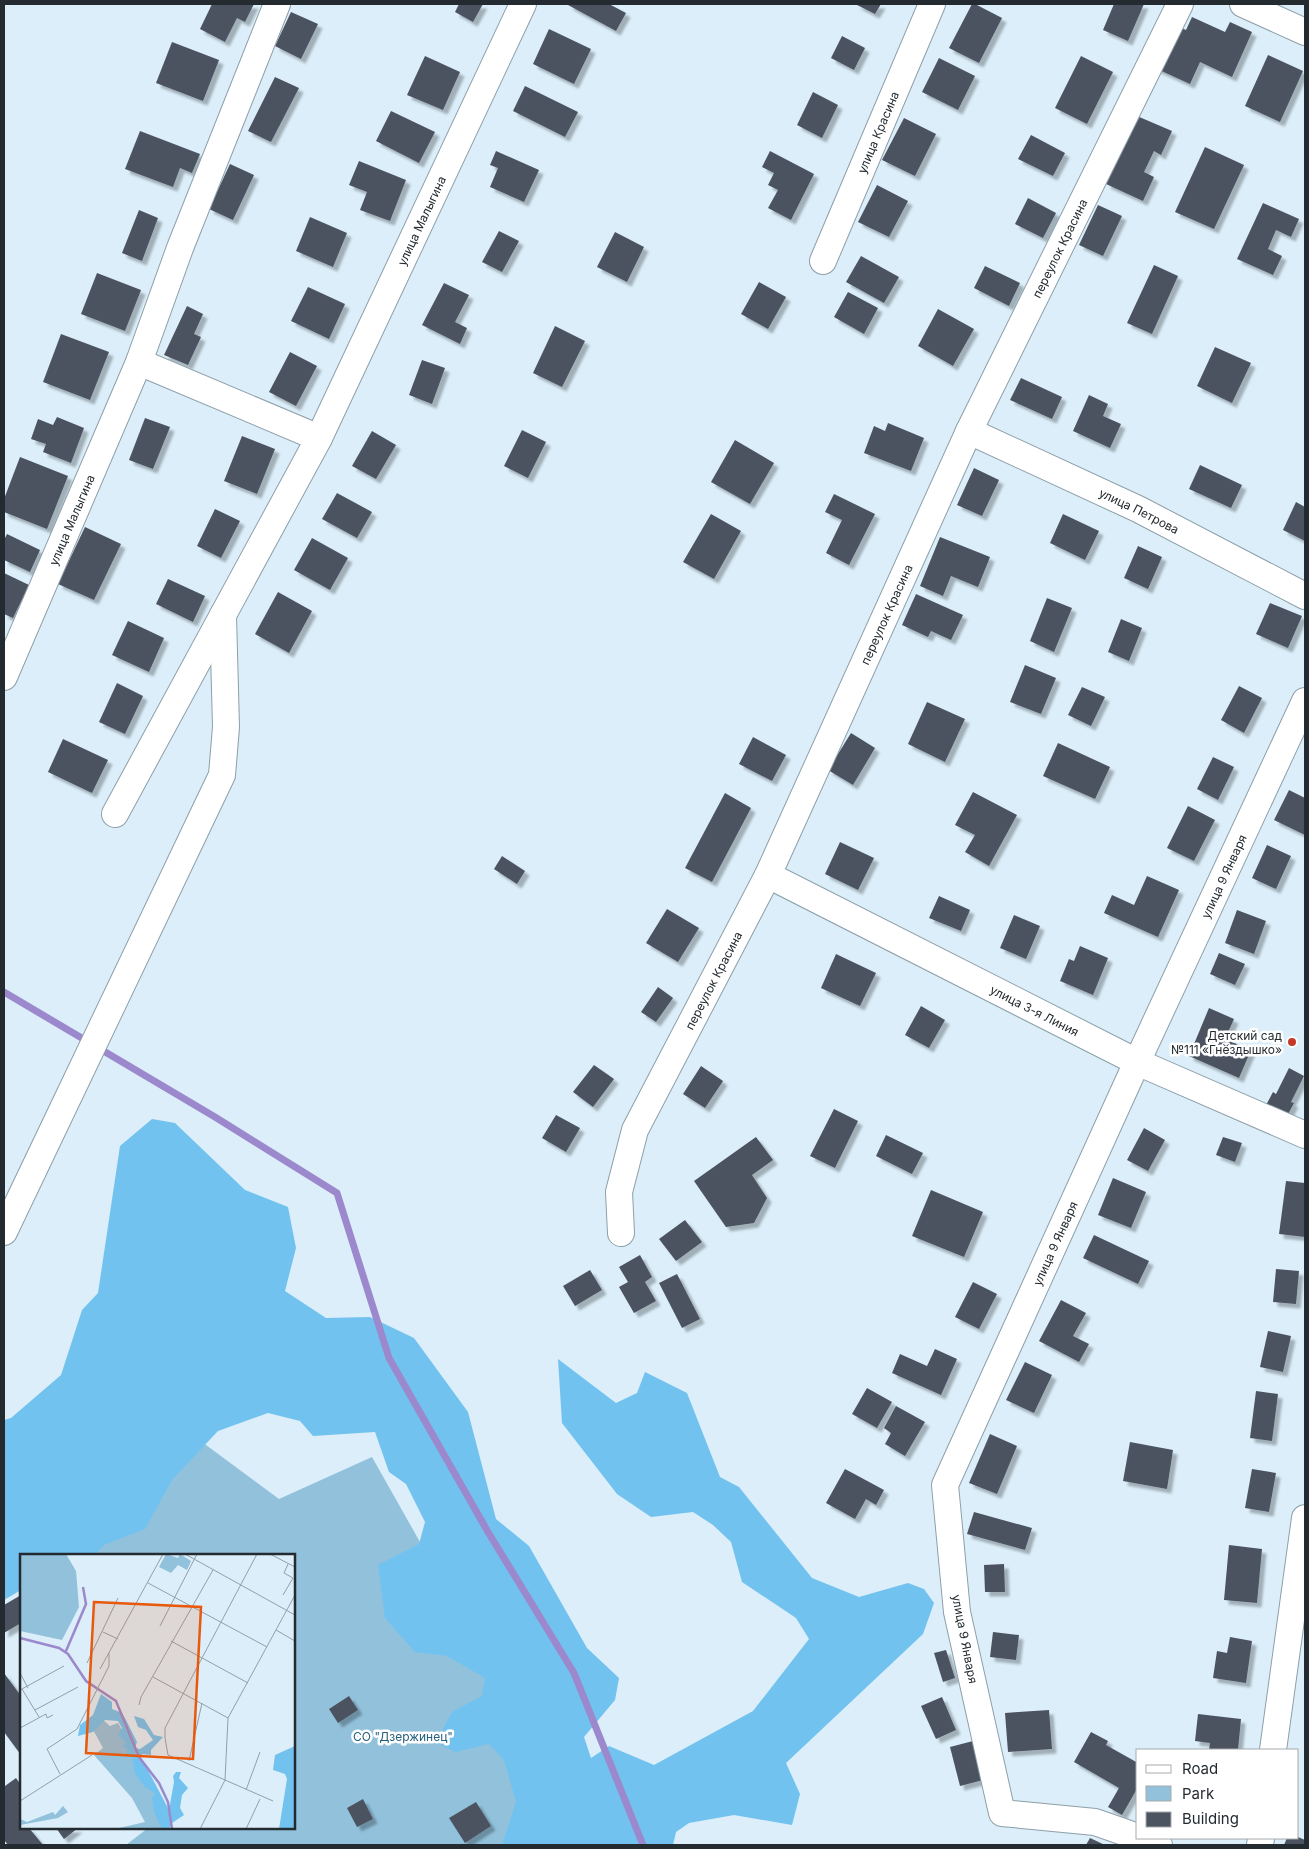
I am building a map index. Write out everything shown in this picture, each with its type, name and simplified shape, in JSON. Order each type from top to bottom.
[{"type":"street","name":"улица Малыгина","points":[[4,677],[139,362],[180,248],[277,4]]},
{"type":"street","name":"улица Малыгина","points":[[115,814],[319,438],[523,4]]},
{"type":"street","name":"улица Красина","points":[[823,261],[932,4]]},
{"type":"street","name":"переулок Красина","points":[[621,1233],[619,1192],[634,1130],[768,875],[969,432],[1180,4]]},
{"type":"street","points":[[1243,4],[1305,32]]},
{"type":"street","points":[[139,362],[319,438]]},
{"type":"street","name":"улица Петрова","points":[[969,432],[1138,510],[1305,596]]},
{"type":"street","points":[[4,1232],[222,775],[226,727],[223,615]]},
{"type":"street","name":"улица 9 Января","points":[[1136,1837],[1095,1822],[1002,1813],[957,1612],[945,1485],[1137,1062],[1305,701]]},
{"type":"street","name":"улица 3-я Линия","points":[[768,875],[1137,1062],[1305,1135]]},
{"type":"street","points":[[1273,1749],[1305,1518]]},
{"type":"street","points":[[1141,1839],[1159,1845]]},
{"type":"green space","name":"СО \"Дзержинец\"","points":[[179,1425],[279,1499],[372,1457],[517,1714],[614,1845],[126,1845],[147,1829],[295,1829],[295,1554],[71,1554]]},
{"type":"shaded area","points":[[152,1119],[175,1123],[245,1190],[288,1207],[296,1248],[285,1291],[326,1318],[370,1317],[414,1338],[468,1412],[496,1519],[529,1546],[587,1648],[619,1678],[615,1700],[584,1737],[591,1758],[609,1746],[654,1765],[753,1711],[809,1639],[796,1618],[742,1582],[731,1542],[713,1525],[693,1512],[651,1517],[617,1494],[562,1423],[558,1359],[616,1403],[637,1393],[645,1372],[687,1393],[720,1477],[739,1487],[812,1578],[859,1597],[908,1583],[924,1589],[934,1603],[923,1634],[786,1763],[800,1794],[792,1825],[734,1815],[689,1823],[676,1832],[673,1845],[502,1845],[516,1802],[504,1760],[489,1744],[455,1752],[436,1742],[452,1712],[482,1696],[485,1678],[447,1656],[415,1652],[385,1618],[378,1565],[419,1544],[425,1522],[406,1484],[389,1472],[375,1432],[313,1436],[300,1421],[268,1413],[218,1431],[172,1480],[145,1529],[104,1545],[96,1554],[20,1554],[20,1591],[4,1600],[4,1420],[11,1418],[61,1375],[82,1310],[98,1293],[120,1146]]},
{"type":"building","points":[[212,4],[254,4],[245,22],[237,18],[225,42],[200,29]]},
{"type":"building","points":[[459,4],[483,4],[473,22],[455,12]]},
{"type":"building","points":[[569,4],[609,4],[626,13],[616,31]]},
{"type":"building","points":[[855,4],[881,4],[875,14]]},
{"type":"building","points":[[972,4],[1002,18],[979,63],[949,48]]},
{"type":"building","points":[[1114,4],[1144,4],[1128,41],[1103,30]]},
{"type":"building","points":[[291,12],[318,24],[301,59],[275,46]]},
{"type":"building","points":[[1192,17],[1225,32],[1230,22],[1252,32],[1232,77],[1200,62],[1190,84],[1155,68],[1175,25],[1186,30]]},
{"type":"building","points":[[549,29],[591,49],[574,84],[533,64]]},
{"type":"building","points":[[842,36],[865,48],[854,70],[831,58]]},
{"type":"building","points":[[172,42],[219,60],[203,101],[156,83]]},
{"type":"building","points":[[1268,55],[1303,71],[1280,122],[1245,106]]},
{"type":"building","points":[[425,56],[460,72],[443,110],[407,95]]},
{"type":"building","points":[[1081,56],[1113,72],[1087,124],[1055,108]]},
{"type":"building","points":[[939,58],[975,76],[958,110],[922,92]]},
{"type":"building","points":[[275,77],[299,88],[271,142],[248,131]]},
{"type":"building","points":[[525,86],[578,112],[565,137],[513,111]]},
{"type":"building","points":[[813,92],[838,105],[822,138],[797,125]]},
{"type":"building","points":[[391,111],[435,132],[419,163],[376,141]]},
{"type":"building","points":[[1137,116],[1172,131],[1161,155],[1154,151],[1144,172],[1154,177],[1143,201],[1106,184]]},
{"type":"building","points":[[904,118],[936,134],[915,176],[882,160]]},
{"type":"building","points":[[140,131],[200,154],[192,173],[180,168],[173,187],[125,169]]},
{"type":"building","points":[[1031,135],[1065,153],[1053,176],[1018,159]]},
{"type":"building","points":[[1205,147],[1244,165],[1214,229],[1175,212]]},
{"type":"building","points":[[496,151],[539,170],[524,202],[490,187],[498,168],[490,165]]},
{"type":"building","points":[[770,151],[814,174],[791,220],[768,208],[778,190],[768,185],[774,173],[762,167]]},
{"type":"building","points":[[359,161],[406,180],[390,221],[360,210],[367,192],[349,185]]},
{"type":"building","points":[[230,164],[254,175],[233,220],[209,209]]},
{"type":"building","points":[[877,185],[908,201],[889,237],[858,222]]},
{"type":"building","points":[[1028,198],[1056,213],[1043,238],[1015,224]]},
{"type":"building","points":[[1263,203],[1299,219],[1291,237],[1276,230],[1268,249],[1282,256],[1273,275],[1237,259]]},
{"type":"building","points":[[1098,205],[1122,216],[1103,256],[1079,245]]},
{"type":"building","points":[[139,210],[158,218],[142,261],[122,253]]},
{"type":"building","points":[[310,217],[347,233],[333,267],[296,251]]},
{"type":"building","points":[[499,231],[519,241],[502,272],[482,262]]},
{"type":"building","points":[[615,232],[644,247],[627,282],[597,267]]},
{"type":"building","points":[[861,256],[899,277],[884,303],[846,282]]},
{"type":"building","points":[[1154,265],[1178,276],[1152,334],[1127,323]]},
{"type":"building","points":[[985,266],[1020,283],[1009,306],[974,288]]},
{"type":"building","points":[[97,273],[141,290],[125,331],[81,314]]},
{"type":"building","points":[[759,282],[786,297],[768,329],[741,314]]},
{"type":"building","points":[[444,283],[469,295],[455,322],[467,328],[460,344],[422,325]]},
{"type":"building","points":[[308,287],[345,304],[329,339],[291,321]]},
{"type":"building","points":[[848,292],[878,308],[864,334],[834,317]]},
{"type":"building","points":[[187,306],[203,314],[194,334],[201,337],[188,365],[164,355]]},
{"type":"building","points":[[938,309],[974,329],[953,366],[918,346]]},
{"type":"building","points":[[555,326],[585,341],[562,387],[533,373]]},
{"type":"building","points":[[61,334],[109,352],[90,400],[43,382]]},
{"type":"building","points":[[1215,347],[1251,363],[1232,403],[1197,386]]},
{"type":"building","points":[[290,352],[317,366],[296,406],[269,392]]},
{"type":"building","points":[[422,360],[445,368],[432,404],[409,395]]},
{"type":"building","points":[[1021,378],[1062,397],[1052,419],[1010,400]]},
{"type":"building","points":[[1089,395],[1108,404],[1103,416],[1121,424],[1110,448],[1073,431]]},
{"type":"building","points":[[57,417],[84,428],[71,463],[43,452],[46,444],[31,439],[38,419],[53,425]]},
{"type":"building","points":[[145,418],[170,427],[153,469],[129,460]]},
{"type":"building","points":[[888,423],[924,438],[911,471],[864,453],[874,426],[885,431]]},
{"type":"building","points":[[522,430],[546,442],[528,478],[504,466]]},
{"type":"building","points":[[372,431],[396,445],[376,479],[352,466]]},
{"type":"building","points":[[242,436],[275,449],[257,494],[224,481]]},
{"type":"building","points":[[735,440],[774,463],[750,504],[711,482]]},
{"type":"building","points":[[20,457],[68,476],[47,529],[4,512],[4,499]]},
{"type":"building","points":[[1200,465],[1242,485],[1231,508],[1189,489]]},
{"type":"building","points":[[974,468],[999,480],[982,516],[957,505]]},
{"type":"building","points":[[337,493],[372,512],[357,538],[322,519]]},
{"type":"building","points":[[834,494],[875,514],[849,565],[826,553],[842,520],[825,512]]},
{"type":"building","points":[[1296,502],[1305,507],[1305,541],[1283,530]]},
{"type":"building","points":[[215,509],[240,521],[221,558],[197,546]]},
{"type":"building","points":[[711,514],[741,531],[714,579],[683,562]]},
{"type":"building","points":[[1063,514],[1099,531],[1085,560],[1050,543]]},
{"type":"building","points":[[85,527],[121,544],[94,600],[58,584]]},
{"type":"building","points":[[7,534],[40,550],[30,572],[4,560],[4,540]]},
{"type":"building","points":[[940,537],[990,557],[978,587],[951,576],[943,596],[920,586]]},
{"type":"building","points":[[312,538],[348,558],[330,590],[294,570]]},
{"type":"building","points":[[1138,546],[1162,557],[1148,589],[1124,578]]},
{"type":"building","points":[[4,573],[29,585],[13,618],[4,614]]},
{"type":"building","points":[[168,579],[205,596],[193,622],[156,604]]},
{"type":"building","points":[[278,592],[312,611],[289,653],[255,634]]},
{"type":"building","points":[[916,594],[963,615],[951,640],[931,631],[928,637],[902,625]]},
{"type":"building","points":[[1047,598],[1072,608],[1054,652],[1030,641]]},
{"type":"building","points":[[1270,603],[1302,616],[1288,648],[1256,634]]},
{"type":"building","points":[[1121,619],[1142,628],[1129,661],[1108,652]]},
{"type":"building","points":[[128,621],[164,638],[149,672],[112,655]]},
{"type":"building","points":[[1025,665],[1056,678],[1041,714],[1010,702]]},
{"type":"building","points":[[117,683],[143,696],[125,734],[99,722]]},
{"type":"building","points":[[1239,686],[1262,698],[1244,733],[1221,720]]},
{"type":"building","points":[[1082,687],[1105,697],[1091,726],[1068,715]]},
{"type":"building","points":[[927,702],[965,719],[945,762],[908,744]]},
{"type":"building","points":[[851,733],[875,748],[853,785],[828,770]]},
{"type":"building","points":[[753,737],[786,755],[772,781],[739,764]]},
{"type":"building","points":[[63,739],[108,760],[92,793],[48,772]]},
{"type":"building","points":[[1058,743],[1110,767],[1095,799],[1043,776]]},
{"type":"building","points":[[1213,757],[1234,767],[1218,800],[1197,789]]},
{"type":"building","points":[[1289,790],[1305,798],[1305,835],[1274,820]]},
{"type":"building","points":[[973,792],[1017,815],[989,866],[965,852],[975,835],[955,825]]},
{"type":"building","points":[[725,793],[751,808],[712,882],[685,868]]},
{"type":"building","points":[[1188,806],[1215,820],[1194,861],[1167,848]]},
{"type":"building","points":[[840,842],[874,858],[858,890],[825,874]]},
{"type":"building","points":[[1267,845],[1291,856],[1276,889],[1252,878]]},
{"type":"building","points":[[502,856],[525,871],[517,884],[494,869]]},
{"type":"building","points":[[1147,876],[1179,890],[1158,937],[1104,913],[1112,895],[1134,905]]},
{"type":"building","points":[[939,896],[970,910],[961,931],[929,918]]},
{"type":"building","points":[[667,909],[699,928],[678,962],[646,943]]},
{"type":"building","points":[[1237,910],[1266,921],[1254,954],[1225,943]]},
{"type":"building","points":[[1014,915],[1040,926],[1026,959],[1000,948]]},
{"type":"building","points":[[1080,946],[1108,958],[1093,995],[1060,981],[1069,959],[1074,961]]},
{"type":"building","points":[[1219,953],[1245,964],[1235,985],[1210,974]]},
{"type":"building","points":[[836,954],[876,973],[860,1006],[821,988]]},
{"type":"building","points":[[658,987],[673,998],[656,1022],[641,1012]]},
{"type":"building","points":[[921,1006],[945,1020],[929,1048],[905,1035]]},
{"type":"building","points":[[1209,1008],[1234,1019],[1225,1039],[1251,1050],[1239,1078],[1189,1056]]},
{"type":"building","points":[[594,1065],[614,1079],[593,1107],[573,1092]]},
{"type":"building","points":[[701,1066],[723,1081],[705,1108],[683,1094]]},
{"type":"building","points":[[1289,1068],[1304,1076],[1291,1102],[1294,1103],[1286,1118],[1265,1107],[1273,1092],[1276,1094]]},
{"type":"building","points":[[834,1109],[858,1121],[835,1168],[810,1156]]},
{"type":"building","points":[[556,1115],[580,1128],[566,1152],[542,1138]]},
{"type":"building","points":[[1144,1128],[1165,1140],[1148,1171],[1127,1160]]},
{"type":"building","points":[[886,1135],[923,1153],[912,1174],[876,1156]]},
{"type":"building","points":[[756,1137],[773,1160],[752,1175],[767,1198],[754,1223],[726,1227],[694,1181]]},
{"type":"building","points":[[1223,1137],[1242,1143],[1235,1162],[1216,1155]]},
{"type":"building","points":[[1113,1178],[1146,1192],[1131,1228],[1098,1215]]},
{"type":"building","points":[[1286,1181],[1305,1183],[1305,1237],[1279,1234]]},
{"type":"building","points":[[931,1190],[983,1212],[964,1257],[912,1236]]},
{"type":"building","points":[[685,1220],[702,1242],[676,1261],[659,1239]]},
{"type":"building","points":[[1094,1235],[1149,1261],[1138,1284],[1083,1258]]},
{"type":"building","points":[[640,1255],[652,1277],[645,1282],[656,1301],[634,1313],[619,1287],[628,1282],[619,1267]]},
{"type":"building","points":[[1276,1269],[1299,1271],[1296,1304],[1273,1302]]},
{"type":"building","points":[[590,1270],[602,1290],[575,1306],[563,1286]]},
{"type":"building","points":[[677,1274],[700,1319],[682,1328],[659,1283]]},
{"type":"building","points":[[973,1282],[997,1294],[979,1329],[955,1317]]},
{"type":"building","points":[[1061,1300],[1086,1313],[1073,1336],[1089,1344],[1079,1362],[1039,1341]]},
{"type":"building","points":[[1268,1331],[1291,1336],[1283,1372],[1260,1367]]},
{"type":"building","points":[[935,1349],[957,1359],[941,1395],[892,1373],[900,1354],[927,1366]]},
{"type":"building","points":[[1025,1362],[1052,1375],[1034,1413],[1006,1400]]},
{"type":"building","points":[[867,1388],[892,1402],[877,1428],[852,1414]]},
{"type":"building","points":[[1256,1391],[1278,1394],[1272,1441],[1250,1438]]},
{"type":"building","points":[[896,1406],[925,1422],[905,1456],[885,1444],[891,1433],[884,1428]]},
{"type":"building","points":[[990,1434],[1017,1446],[997,1494],[969,1483]]},
{"type":"building","points":[[1130,1442],[1173,1450],[1167,1489],[1123,1481]]},
{"type":"building","points":[[845,1469],[884,1490],[876,1505],[866,1499],[855,1519],[826,1503]]},
{"type":"building","points":[[1252,1469],[1276,1473],[1269,1512],[1245,1508]]},
{"type":"building","points":[[974,1512],[1032,1528],[1025,1550],[967,1534]]},
{"type":"building","points":[[1229,1545],[1262,1549],[1257,1603],[1224,1600]]},
{"type":"building","points":[[1004,1564],[1005,1592],[985,1592],[984,1565]]},
{"type":"building","points":[[20,1596],[20,1624],[4,1633],[4,1605]]},
{"type":"building","points":[[993,1632],[1019,1635],[1016,1660],[990,1657]]},
{"type":"building","points":[[1230,1637],[1252,1641],[1246,1683],[1213,1678],[1217,1651],[1227,1653]]},
{"type":"building","points":[[946,1650],[955,1678],[943,1682],[934,1653]]},
{"type":"building","points":[[4,1673],[20,1695],[20,1754],[4,1732]]},
{"type":"building","points":[[349,1696],[358,1710],[338,1723],[329,1709]]},
{"type":"building","points":[[942,1697],[956,1730],[936,1739],[921,1706]]},
{"type":"building","points":[[1049,1710],[1052,1749],[1008,1752],[1005,1713]]},
{"type":"building","points":[[1198,1714],[1241,1719],[1238,1749],[1209,1749],[1210,1743],[1195,1741]]},
{"type":"building","points":[[1091,1732],[1108,1741],[1106,1745],[1136,1762],[1136,1790],[1122,1815],[1108,1807],[1119,1788],[1074,1762]]},
{"type":"building","points":[[973,1741],[983,1780],[960,1786],[950,1747]]},
{"type":"building","points":[[16,1778],[20,1784],[20,1829],[30,1829],[43,1845],[8,1845],[4,1840],[4,1784],[5,1786]]},
{"type":"building","points":[[363,1799],[373,1819],[357,1827],[347,1808]]},
{"type":"building","points":[[476,1802],[491,1826],[465,1843],[449,1818]]},
{"type":"building","points":[[57,1829],[77,1829],[64,1839]]},
{"type":"building","points":[[1299,1837],[1305,1840],[1305,1845],[1284,1845],[1287,1839],[1299,1839]]},
{"type":"building","points":[[1090,1838],[1105,1845],[1086,1845]]},
{"type":"waterway","points":[[4,992],[215,1117],[337,1193],[389,1358],[488,1532],[574,1673],[643,1845]]},
{"type":"place","name":"Детский сад №111 «Гнёздышко»","points":[[1292,1042]]}]
